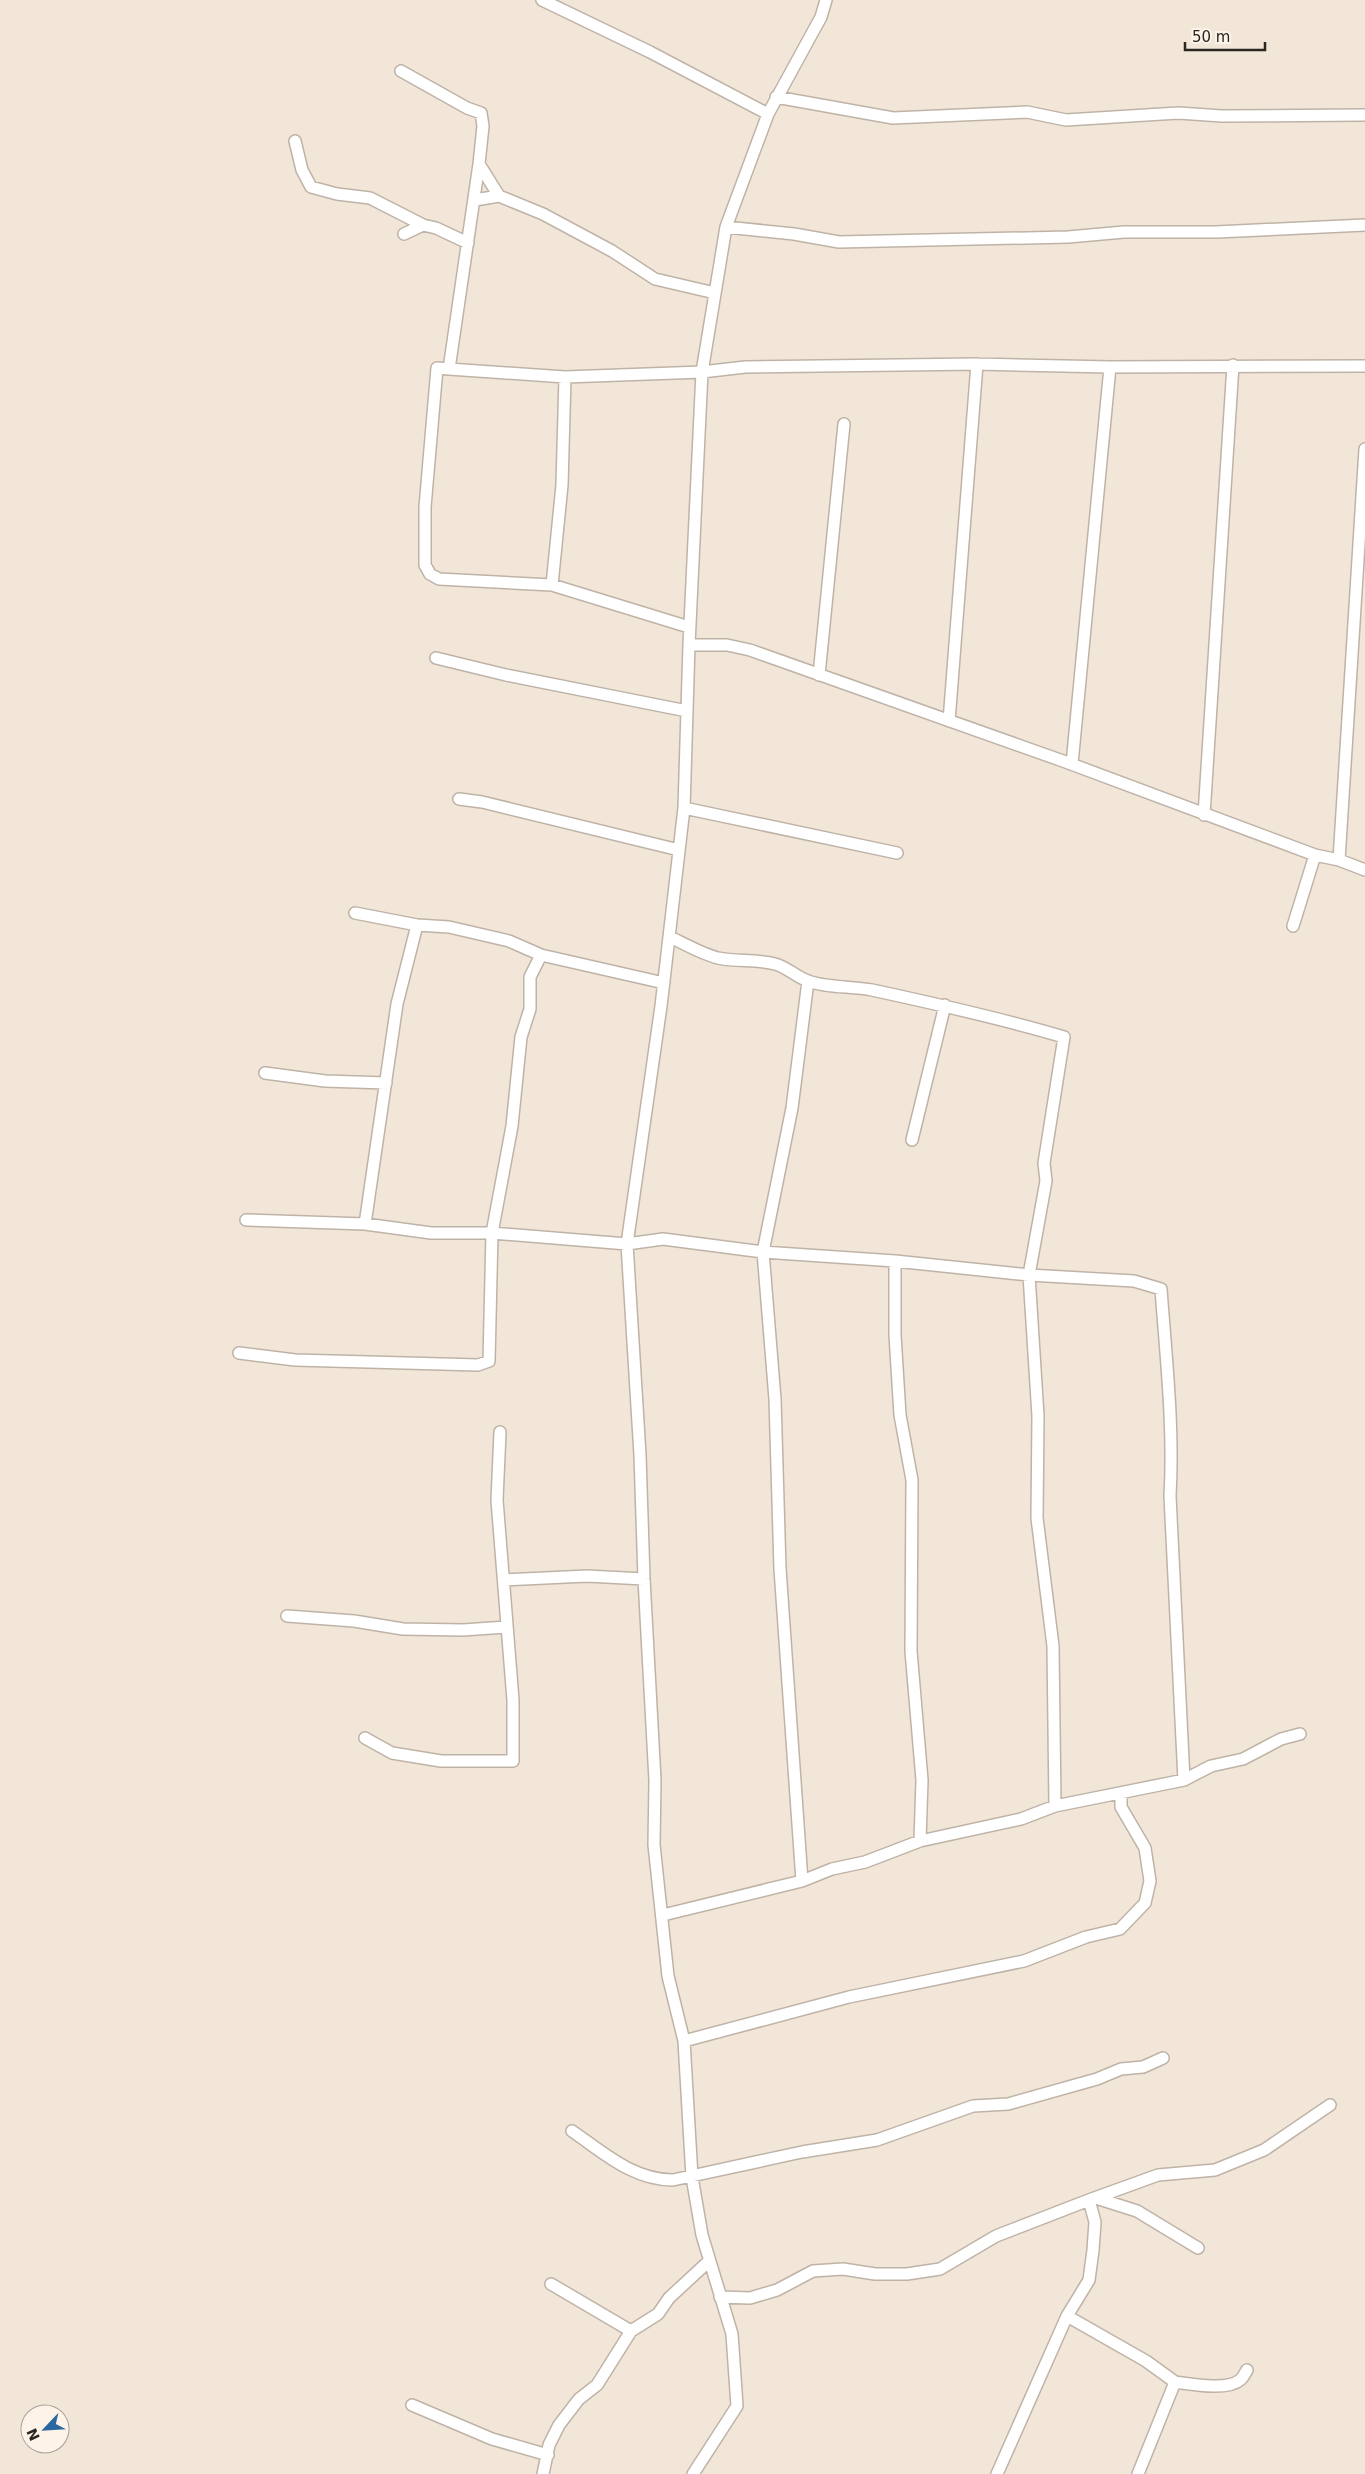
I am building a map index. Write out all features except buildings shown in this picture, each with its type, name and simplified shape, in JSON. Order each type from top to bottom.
[{"type":"street","points":[[542,0],[650,52],[768,114]]},
{"type":"street","points":[[693,2474],[737,2406],[732,2334],[709,2261],[692,2177],[684,2041],[668,1976],[654,1845],[655,1780],[644,1579],[640,1455],[627,1244],[664,983],[684,808],[688,645],[702,372],[726,227],[768,114],[776,96],[821,17],[826,0]]},
{"type":"street","points":[[401,71],[466,108],[480,113],[483,126],[475,200],[449,369]]},
{"type":"street","points":[[776,96],[893,118],[1026,112],[1066,120],[1178,113],[1222,116],[1365,115]]},
{"type":"street","points":[[295,141],[302,170],[311,187],[337,194],[370,198],[423,225],[436,228],[468,243]]},
{"type":"street","points":[[480,164],[498,196]]},
{"type":"street","points":[[475,200],[498,196],[543,214],[612,250],[655,279],[715,293]]},
{"type":"street","points":[[404,234],[423,225]]},
{"type":"street","points":[[726,227],[794,234],[839,242],[1068,237],[1124,232],[1216,232],[1365,225]]},
{"type":"street","points":[[949,721],[977,364]]},
{"type":"street","points":[[689,627],[552,585],[439,579],[430,574],[425,565],[425,507],[437,368],[565,377],[702,372],[745,367],[977,364],[1110,367],[1233,365],[1365,366]]},
{"type":"street","points":[[1204,815],[1233,365]]},
{"type":"street","points":[[1072,764],[1110,367]]},
{"type":"street","points":[[552,585],[562,485],[565,377]]},
{"type":"street","points":[[820,675],[844,424]]},
{"type":"street","points":[[1339,860],[1365,449]]},
{"type":"street","points":[[688,645],[727,645],[750,650],[1072,764],[1315,855],[1339,860],[1365,870]]},
{"type":"street","points":[[436,658],[506,675],[687,711]]},
{"type":"street","points":[[459,799],[482,802],[679,850]]},
{"type":"street","points":[[684,808],[897,853]]},
{"type":"street","points":[[1293,926],[1315,855]]},
{"type":"street","points":[[355,913],[418,925],[449,928],[509,941],[541,954],[664,983]]},
{"type":"street","points":[[365,1224],[397,1004],[418,925]]},
{"type":"street","points":[[670,937],[718,958],[740,961],[753,960],[776,964],[792,970],[808,981],[865,989],[945,1005],[1004,1019],[1064,1037],[1044,1163],[1046,1181],[1029,1275],[1038,1416],[1037,1518],[1053,1646],[1055,1806]]},
{"type":"street","points":[[239,1353],[295,1360],[478,1364],[489,1361],[492,1233],[512,1126],[521,1037],[530,1009],[530,977],[541,954]]},
{"type":"street","points":[[802,1881],[780,1569],[776,1399],[763,1252],[792,1108],[808,981]]},
{"type":"street","points":[[912,1140],[945,1005]]},
{"type":"street","points":[[265,1073],[325,1081],[386,1083]]},
{"type":"street","points":[[246,1220],[365,1224],[430,1233],[492,1233],[627,1244],[664,1239],[763,1252],[895,1261],[1029,1275],[1134,1281],[1161,1289],[1171,1428],[1170,1496],[1184,1780]]},
{"type":"street","points":[[895,1261],[895,1335],[900,1415],[912,1480],[911,1651],[922,1780],[920,1841]]},
{"type":"street","points":[[365,1738],[392,1753],[441,1761],[513,1761],[513,1700],[506,1627],[505,1580],[497,1500],[500,1432]]},
{"type":"street","points":[[505,1580],[587,1576],[644,1579]]},
{"type":"street","points":[[287,1616],[354,1621],[403,1629],[463,1630],[506,1627]]},
{"type":"street","points":[[662,1915],[802,1881],[832,1869],[865,1862],[920,1841],[1022,1819],[1055,1806],[1184,1780],[1211,1766],[1243,1759],[1281,1739],[1300,1734]]},
{"type":"street","points":[[684,2041],[849,1997],[1024,1961],[1086,1937],[1120,1929],[1145,1903],[1150,1881],[1145,1848],[1121,1807],[1121,1793]]},
{"type":"street","points":[[572,2131],[623,2167],[640,2176],[656,2180],[692,2177],[802,2152],[877,2140],[973,2106],[1008,2104],[1097,2079],[1121,2069],[1143,2067],[1163,2058]]},
{"type":"street","points":[[720,2298],[750,2298],[759,2296],[777,2290],[813,2271],[843,2269],[875,2274],[907,2274],[940,2270],[996,2236],[1092,2199],[1158,2175],[1215,2170],[1264,2150],[1330,2105]]},
{"type":"street","points":[[1092,2199],[1138,2211],[1198,2248]]},
{"type":"street","points":[[998,2474],[1068,2316],[1088,2280],[1094,2250],[1095,2222],[1092,2199]]},
{"type":"street","points":[[543,2474],[549,2445],[559,2425],[579,2399],[597,2385],[631,2331],[658,2314],[669,2298],[709,2261]]},
{"type":"street","points":[[551,2284],[631,2331]]},
{"type":"street","points":[[1068,2316],[1146,2361],[1175,2382],[1207,2385],[1231,2384],[1240,2380],[1247,2370]]},
{"type":"street","points":[[1138,2474],[1175,2382]]},
{"type":"street","points":[[412,2404],[492,2439],[548,2455]]}]
